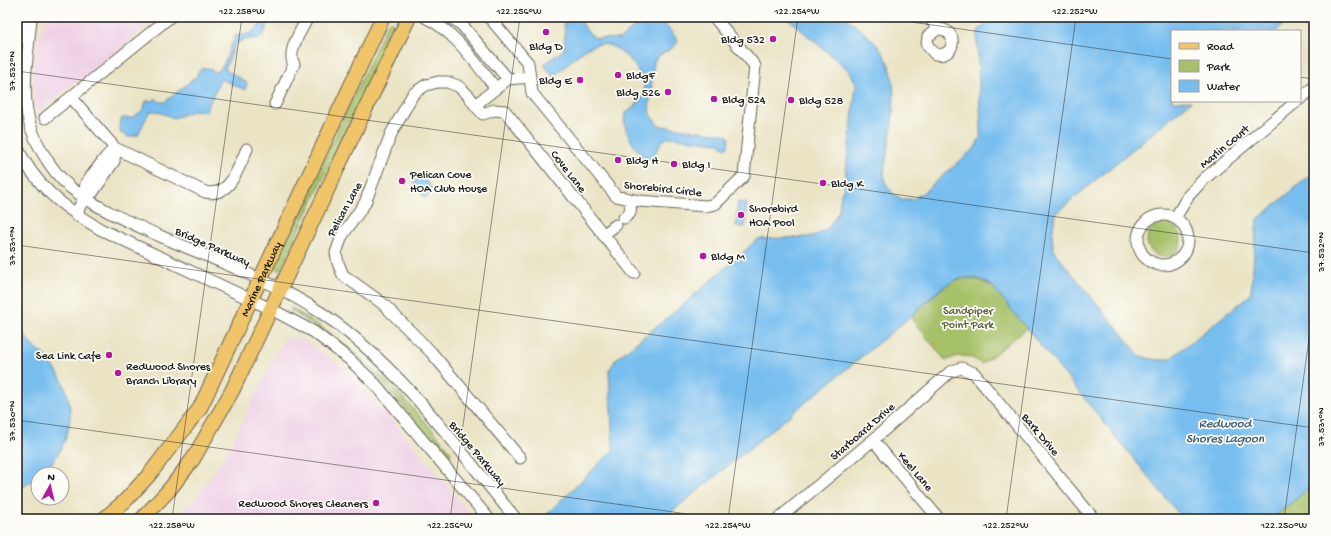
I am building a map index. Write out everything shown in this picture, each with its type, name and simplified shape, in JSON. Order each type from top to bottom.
[{"type":"main road","name":"Marine Parkway","points":[[104,519],[136,490],[190,423],[200,408],[383,17]]},
{"type":"main road","name":"Marine Parkway","points":[[142,519],[169,490],[193,459],[213,428],[280,291],[409,17]]},
{"type":"street","points":[[17,42],[28,17]]},
{"type":"street","name":"Bridge Parkway","points":[[31,17],[24,92],[27,113],[35,138],[48,160],[70,187],[125,221],[259,280],[322,314],[364,346],[398,377],[516,519]]},
{"type":"street","points":[[45,118],[170,17]]},
{"type":"street","points":[[275,104],[294,64],[292,59],[293,50],[308,17]]},
{"type":"street","points":[[425,17],[442,27],[451,35],[495,87]]},
{"type":"street","points":[[451,17],[462,26],[508,79]]},
{"type":"street","name":"Shorebird Circle","points":[[489,17],[528,63],[532,93],[616,196],[631,200],[706,206],[715,204],[744,176],[755,66],[714,17]]},
{"type":"street","points":[[929,17],[938,29]]},
{"type":"street","points":[[475,105],[495,87],[508,79],[530,77]]},
{"type":"street","name":"Pelican Lane","points":[[475,105],[458,86],[447,82],[438,82],[426,85],[413,94],[391,134],[365,203],[342,236],[336,253],[343,275],[382,303],[432,352],[520,458]]},
{"type":"street","points":[[1301,98],[1314,87]]},
{"type":"street","points":[[71,97],[115,148],[181,182],[205,192],[212,193],[221,190],[229,184],[247,149]]},
{"type":"street","name":"Marlin Court","points":[[1175,218],[1188,195],[1204,179],[1296,102]]},
{"type":"street","name":"Cove Lane","points":[[475,105],[483,114],[494,110],[505,111],[634,273]]},
{"type":"street","points":[[17,147],[34,176],[52,197],[76,215],[100,229],[271,309],[314,332],[349,359],[376,385],[489,519]]},
{"type":"street","points":[[76,215],[84,197],[86,184],[106,156],[115,148]]},
{"type":"street","points":[[603,235],[630,213],[631,200]]},
{"type":"street","points":[[1167,215],[1175,218],[1182,223],[1187,230],[1188,247],[1185,254],[1179,261],[1172,265],[1159,265],[1147,261],[1138,247],[1137,238],[1139,230],[1144,223],[1155,216],[1167,215]]},
{"type":"street","name":"Starboard Drive","points":[[780,518],[873,440],[950,372],[957,368],[965,368]]},
{"type":"street","name":"Bark Drive","points":[[965,368],[976,376],[1094,519]]},
{"type":"street","name":"Keel Lane","points":[[873,440],[939,519]]},
{"type":"shaded area","points":[[46,17],[160,17],[38,112],[36,110],[33,84],[35,50]]},
{"type":"shaded area","points":[[284,339],[302,339],[343,368],[389,416],[474,519],[172,519],[196,498],[224,458]]},
{"type":"green space","points":[[388,22],[392,22],[395,25],[281,269],[278,270],[275,267]]},
{"type":"green space","points":[[1164,223],[1176,228],[1181,240],[1176,252],[1164,257],[1152,252],[1147,240],[1152,228]]},
{"type":"green space","name":"Sandpiper Point Park","points":[[966,278],[979,280],[992,286],[1027,328],[982,364],[965,356],[951,358],[946,361],[910,317],[949,282]]},
{"type":"green space","points":[[290,309],[315,323],[337,338],[378,373],[416,411],[451,452],[450,456],[446,456],[371,370],[341,345]]},
{"type":"green space","points":[[1314,484],[1314,519],[1271,519],[1273,518]]},
{"type":"water","points":[[264,17],[270,17],[264,34],[260,38],[248,39],[236,43],[225,69],[247,83],[245,90],[221,79],[205,112],[195,110],[174,118],[156,111],[149,112],[138,135],[129,137],[121,133],[119,125],[122,118],[132,118],[143,110],[146,101],[153,101],[156,98],[160,102],[165,102],[197,76],[198,72],[204,68],[208,68],[215,72],[219,70],[225,61],[236,35],[245,35],[253,31],[260,25]]},
{"type":"water","points":[[563,17],[579,17],[586,30],[595,38],[620,39],[644,19],[655,20],[668,28],[678,42],[673,48],[659,56],[654,61],[649,111],[657,124],[661,126],[724,134],[729,137],[728,147],[725,148],[719,143],[669,137],[661,142],[652,160],[646,158],[631,141],[625,127],[625,114],[641,100],[644,93],[644,86],[637,69],[624,54],[608,45],[595,45],[582,52],[553,77],[544,64],[564,50],[565,34]]},
{"type":"water","name":"Redwood Shores Lagoon","points":[[786,17],[845,17],[868,36],[881,50],[888,63],[894,94],[892,127],[884,173],[885,182],[893,194],[902,199],[913,199],[924,192],[975,148],[980,137],[981,130],[977,37],[979,30],[995,17],[1292,17],[1277,30],[1171,30],[1171,102],[1190,102],[1057,212],[1052,238],[1055,253],[1139,355],[1155,360],[1171,358],[1249,296],[1251,291],[1257,220],[1314,172],[1314,484],[1271,519],[1186,519],[1179,514],[992,286],[980,280],[968,278],[957,280],[938,292],[910,317],[663,519],[542,519],[613,450],[609,371],[616,359],[683,305],[758,239],[809,237],[819,234],[828,228],[839,211],[841,194],[844,188],[856,85],[852,75],[846,68]]},
{"type":"water","points":[[422,176],[434,191],[425,198],[413,183]]},
{"type":"water","name":"Shorebird HOA Pool","points":[[738,202],[747,203],[745,227],[736,226]]},
{"type":"water","points":[[17,324],[31,344],[49,360],[60,377],[70,406],[70,420],[62,447],[54,460],[49,466],[30,466],[30,482],[17,491]]},
{"type":"place","name":"Bldg D","points":[[546,32]]},
{"type":"place","name":"Bldg 532","points":[[773,39]]},
{"type":"place","name":"BldgF","points":[[618,75]]},
{"type":"place","name":"Bldg E","points":[[580,80]]},
{"type":"place","name":"Bldg 526","points":[[668,92]]},
{"type":"place","name":"Bldg 524","points":[[714,99]]},
{"type":"place","name":"Bldg 528","points":[[791,100]]},
{"type":"place","name":"Bldg H","points":[[618,160]]},
{"type":"place","name":"Bldg I","points":[[674,164]]},
{"type":"place","name":"Pelican Cove HOA Club House","points":[[402,181]]},
{"type":"place","name":"Bldg K","points":[[823,183]]},
{"type":"place","name":"Shorebird HOA Pool","points":[[741,215]]},
{"type":"place","name":"Bldg M","points":[[703,256]]},
{"type":"place","name":"Sea Link Cafe","points":[[109,355]]},
{"type":"place","name":"Redwood Shores Branch Library","points":[[118,373]]},
{"type":"place","name":"Redwood Shores Cleaners","points":[[376,503]]}]
